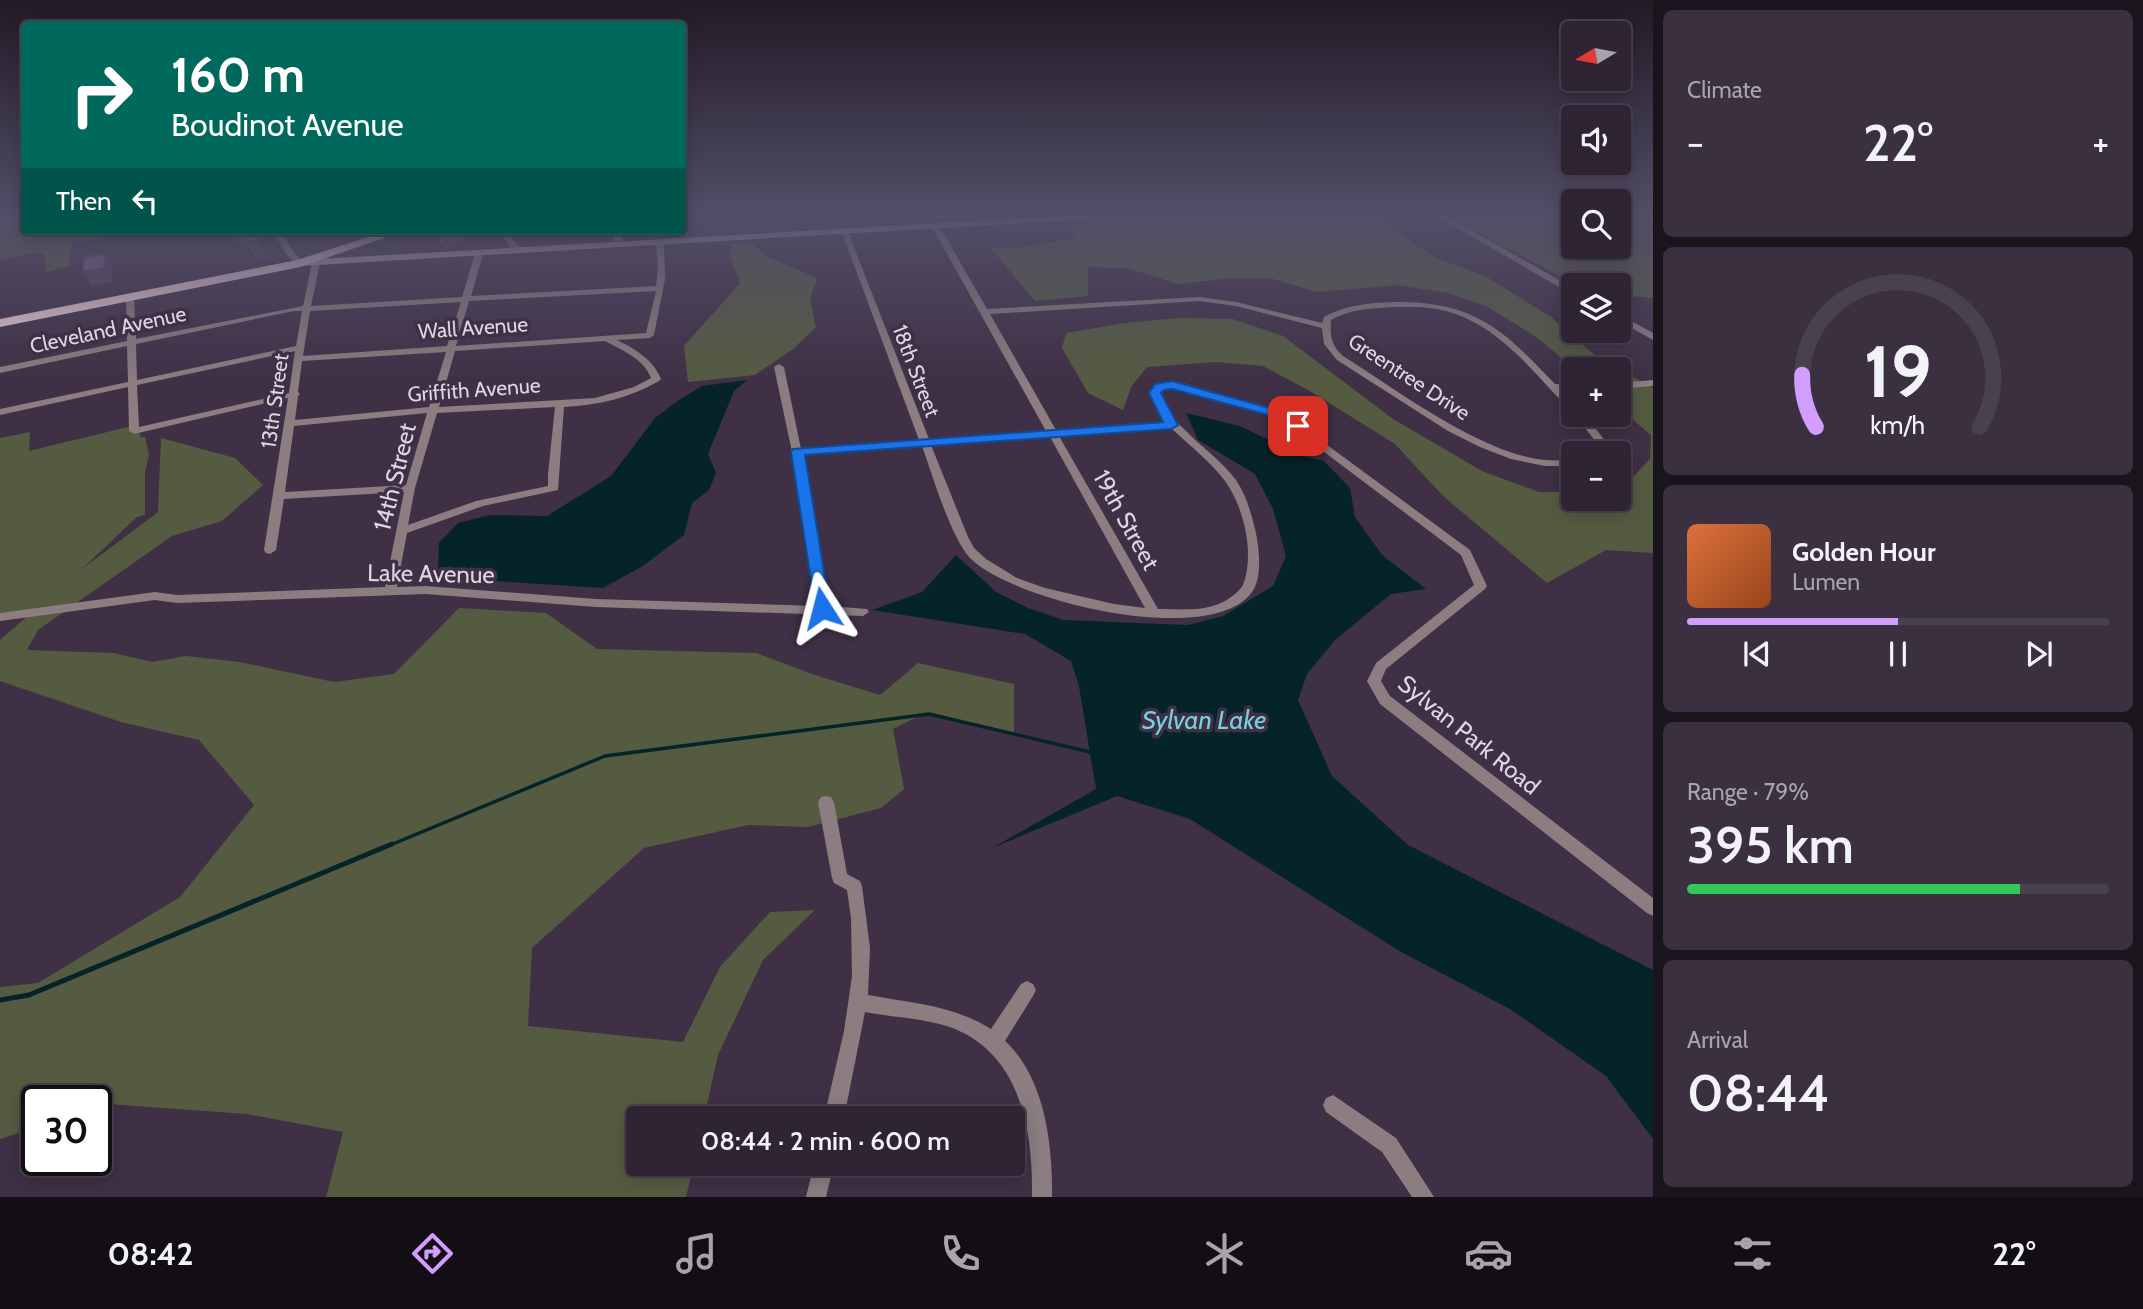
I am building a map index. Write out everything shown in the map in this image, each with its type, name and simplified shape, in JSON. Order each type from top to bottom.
[{"type":"highway","points":[[0,323],[267,270]]},
{"type":"street","name":"13th Street","points":[[270,550],[281,496],[314,270]]},
{"type":"street","name":"14th Street","points":[[390,591],[410,488],[474,270]]},
{"type":"street","points":[[650,335],[663,270]]},
{"type":"street","name":"18th Street","points":[[859,270],[956,523]]},
{"type":"street","name":"19th Street","points":[[961,270],[1155,614]]},
{"type":"street","points":[[1534,270],[1561,285]]},
{"type":"street","name":"Cleveland Avenue","points":[[0,370],[307,308],[660,288]]},
{"type":"street","points":[[130,298],[134,431],[295,394]]},
{"type":"street","points":[[985,312],[1199,299],[1243,306],[1325,326]]},
{"type":"street","name":"Greentree Drive","points":[[1561,396],[1491,326],[1454,309],[1420,302],[1355,308],[1329,317],[1323,330],[1330,349],[1340,358],[1472,440],[1528,461],[1561,465]]},
{"type":"street","points":[[1631,324],[1653,337]]},
{"type":"street","name":"Wall Avenue","points":[[299,359],[650,335]]},
{"type":"street","points":[[606,338],[631,351],[652,370],[656,379]]},
{"type":"street","points":[[0,412],[302,347]]},
{"type":"street","points":[[779,367],[797,452],[822,608]]},
{"type":"street","name":"Griffith Avenue","points":[[291,423],[616,397],[647,386],[656,379]]},
{"type":"street","points":[[1631,385],[1653,383]]},
{"type":"street","name":"Sylvan Park Road","points":[[956,523],[970,552],[1015,582],[1069,598],[1155,614],[1196,614],[1227,604],[1248,589],[1255,573],[1246,519],[1232,481],[1171,425],[1155,393],[1160,387],[1183,386],[1282,416],[1466,553],[1481,586],[1381,666],[1374,681],[1378,691],[1385,700],[1653,908]]},
{"type":"street","points":[[1552,387],[1561,387]]},
{"type":"street","points":[[402,531],[488,501],[554,488],[560,403]]},
{"type":"street","points":[[797,452],[1171,425]]},
{"type":"street","points":[[1589,427],[1600,441]]},
{"type":"street","points":[[281,496],[410,488]]},
{"type":"street","name":"Lake Avenue","points":[[0,617],[155,596],[177,599],[425,590],[583,602],[796,611],[822,608],[863,612]]},
{"type":"street","points":[[826,802],[840,878],[854,886],[860,910],[864,957],[860,1002],[837,1106]]},
{"type":"street","points":[[993,1043],[1027,990]]},
{"type":"street","points":[[860,1002],[950,1019],[971,1027],[993,1043],[1013,1068],[1031,1100],[1043,1160],[1042,1197]]},
{"type":"street","points":[[1333,1105],[1389,1145],[1424,1197]]},
{"type":"street","points":[[816,1197],[821,1176]]},
{"type":"shaded area","points":[[735,270],[798,270],[817,278],[810,299],[816,327],[793,349],[755,375],[688,382],[684,346],[740,283]]},
{"type":"shaded area","points":[[1009,270],[1088,270],[1088,296],[1035,301]]},
{"type":"shaded area","points":[[1134,270],[1468,270],[1485,276],[1551,317],[1561,326],[1561,343],[1581,343],[1598,357],[1561,358],[1538,338],[1486,306],[1448,293],[1398,285],[1317,292],[1270,278],[1233,278],[1177,284]]},
{"type":"shaded area","points":[[1548,270],[1653,270],[1653,298],[1631,296],[1631,273],[1561,273],[1561,277]]},
{"type":"shaded area","points":[[1178,318],[1233,319],[1283,336],[1393,419],[1482,471],[1539,492],[1561,492],[1561,511],[1631,511],[1631,479],[1650,459],[1651,435],[1631,418],[1631,376],[1653,388],[1653,553],[1606,550],[1547,583],[1443,496],[1395,444],[1310,391],[1263,366],[1216,362],[1147,367],[1131,387],[1123,410],[1088,393],[1062,348],[1066,333],[1124,323]]},
{"type":"shaded area","points":[[136,425],[141,437],[145,437],[149,455],[145,472],[145,515],[137,517],[82,569],[158,512],[161,438],[235,458],[263,485],[222,521],[172,536],[38,630],[27,650],[114,653],[152,662],[186,656],[240,662],[334,682],[394,674],[459,608],[546,613],[597,649],[756,653],[880,695],[918,663],[1014,684],[1014,735],[925,713],[893,729],[904,789],[881,808],[808,827],[748,825],[644,848],[532,948],[528,1026],[683,1042],[720,967],[770,912],[815,910],[763,960],[718,1055],[707,1106],[626,1106],[626,1176],[691,1176],[686,1197],[326,1197],[343,1132],[247,1114],[112,1104],[112,1085],[21,1085],[21,1132],[0,1139],[0,987],[38,983],[180,897],[254,805],[199,740],[121,722],[0,681],[0,640],[31,613],[0,617],[0,438],[30,432],[29,451]]},
{"type":"water","points":[[747,380],[734,391],[708,454],[716,473],[709,490],[692,503],[684,535],[643,566],[603,588],[461,579],[438,570],[439,543],[458,523],[490,515],[547,516],[611,476],[655,418],[676,402],[702,386]]},
{"type":"water","name":"Sylvan Lake","points":[[1186,413],[1240,426],[1302,456],[1324,461],[1350,488],[1355,517],[1382,555],[1426,589],[1391,594],[1335,640],[1307,674],[1298,700],[1332,776],[1408,845],[1653,970],[1653,1139],[1606,1076],[1510,1009],[1401,952],[1190,819],[1117,796],[992,848],[1096,789],[1079,686],[1071,661],[1025,634],[872,610],[922,592],[956,555],[996,592],[1028,608],[1063,620],[1188,625],[1223,616],[1273,586],[1286,556],[1273,509],[1255,474],[1198,440]]},
{"type":"waterway","points":[[388,846],[605,756],[929,714],[1094,753]]},
{"type":"waterway","points":[[0,1000],[29,995],[392,844]]},
{"type":"route","points":[[822,608],[797,452],[1171,425],[1155,393],[1160,387],[1172,385],[1272,412],[1298,426]]}]
